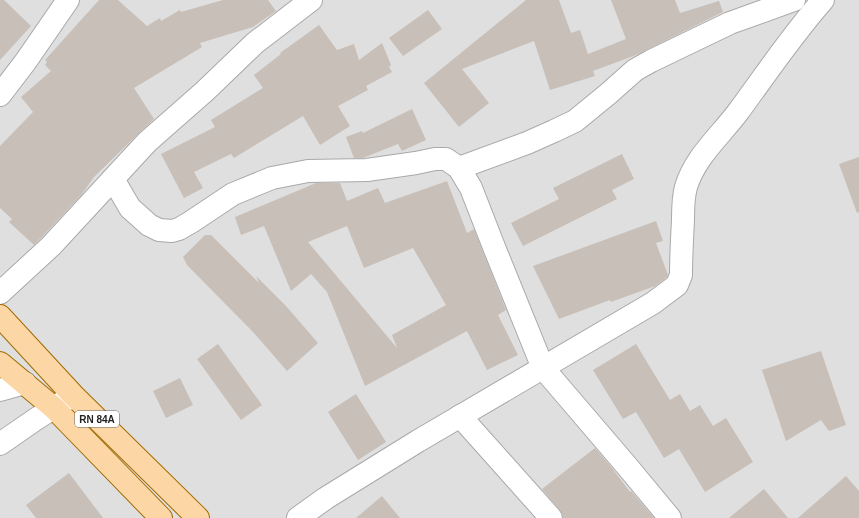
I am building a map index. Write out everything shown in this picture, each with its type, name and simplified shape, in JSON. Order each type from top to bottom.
[{"type":"main road","name":"RN 84A","points":[[0,316],[73,395],[198,518]]},
{"type":"main road","name":"RN 84A","points":[[0,363],[54,408],[161,518]]},
{"type":"street","points":[[0,95],[26,61],[68,0]]},
{"type":"street","points":[[0,293],[51,246],[147,142],[205,91],[254,43],[311,0]]},
{"type":"street","points":[[459,168],[527,142],[576,121],[635,70],[651,61],[730,23],[794,0]]},
{"type":"street","points":[[298,518],[332,494],[418,441],[653,303],[677,285],[681,275],[684,201],[686,187],[693,171],[708,148],[737,113],[773,62],[823,0]]},
{"type":"street","points":[[113,179],[130,208],[149,225],[159,230],[172,231],[191,222],[232,194],[272,178],[308,171],[367,170],[435,159],[446,159],[459,168],[471,188],[542,368],[670,518]]},
{"type":"street","points":[[0,390],[25,384]]},
{"type":"street","points":[[0,444],[73,395]]},
{"type":"street","points":[[460,416],[551,518]]},
{"type":"shaded area","points":[[0,0],[859,0],[859,518],[0,518]]},
{"type":"building","points":[[0,0],[4,0],[31,26],[0,60]]},
{"type":"building","points":[[99,0],[118,0],[147,26],[160,18],[161,21],[180,10],[181,12],[223,0],[268,0],[276,11],[253,27],[200,43],[202,47],[134,88],[154,119],[94,177],[82,194],[34,245],[9,222],[12,219],[0,208],[0,146],[33,112],[21,97],[51,71],[45,65],[47,62],[45,60]]},
{"type":"building","points":[[526,0],[559,0],[571,33],[580,30],[588,54],[626,39],[611,0],[675,0],[680,13],[719,1],[723,12],[636,55],[593,71],[595,76],[550,90],[534,41],[462,69],[489,103],[459,127],[424,83]]},
{"type":"building","points":[[428,10],[442,29],[403,56],[389,38]]},
{"type":"building","points":[[319,25],[337,50],[354,44],[359,60],[382,43],[391,65],[389,67],[392,72],[366,86],[368,90],[338,106],[350,126],[320,145],[303,116],[234,158],[231,154],[194,172],[203,188],[184,198],[161,154],[215,127],[211,120],[263,88],[254,75],[281,54],[280,53]]},
{"type":"building","points":[[412,109],[426,140],[402,151],[398,144],[363,158],[354,158],[346,137],[362,131],[363,133]]},
{"type":"building","points":[[622,154],[634,179],[612,190],[617,199],[523,246],[511,223],[559,199],[553,188]]},
{"type":"building","points":[[859,157],[859,212],[857,213],[839,164]]},
{"type":"building","points":[[447,181],[467,233],[474,229],[506,310],[498,315],[518,355],[487,370],[467,331],[365,386],[327,292],[311,274],[291,291],[264,226],[241,235],[235,217],[316,183],[340,183],[347,201],[378,188],[385,203]],"holes":[[[347,226],[364,268],[413,248],[446,305],[392,335],[397,348],[308,242]]]},
{"type":"building","points":[[656,221],[663,241],[656,243],[668,275],[667,277],[655,286],[611,302],[610,300],[559,319],[533,266]]},
{"type":"building","points":[[205,235],[211,235],[259,283],[256,276],[286,306],[318,343],[287,371],[254,333],[187,265],[183,257]]},
{"type":"building","points":[[218,344],[262,405],[241,420],[197,359]]},
{"type":"building","points":[[636,344],[670,400],[680,394],[690,411],[700,405],[713,426],[726,418],[753,462],[705,492],[679,449],[664,458],[636,412],[623,419],[593,370]]},
{"type":"building","points":[[821,351],[846,425],[829,431],[821,420],[786,441],[762,370]]},
{"type":"building","points":[[180,378],[193,405],[166,418],[153,391]]},
{"type":"building","points":[[356,394],[386,442],[358,460],[328,412]]},
{"type":"building","points":[[595,448],[630,492],[631,491],[654,518],[563,518],[560,510],[542,489]]},
{"type":"building","points":[[69,473],[103,518],[36,518],[26,505]]},
{"type":"building","points":[[846,476],[859,491],[859,518],[798,518]]},
{"type":"building","points":[[764,489],[788,518],[729,518]]},
{"type":"building","points":[[382,496],[400,518],[356,518]]}]
